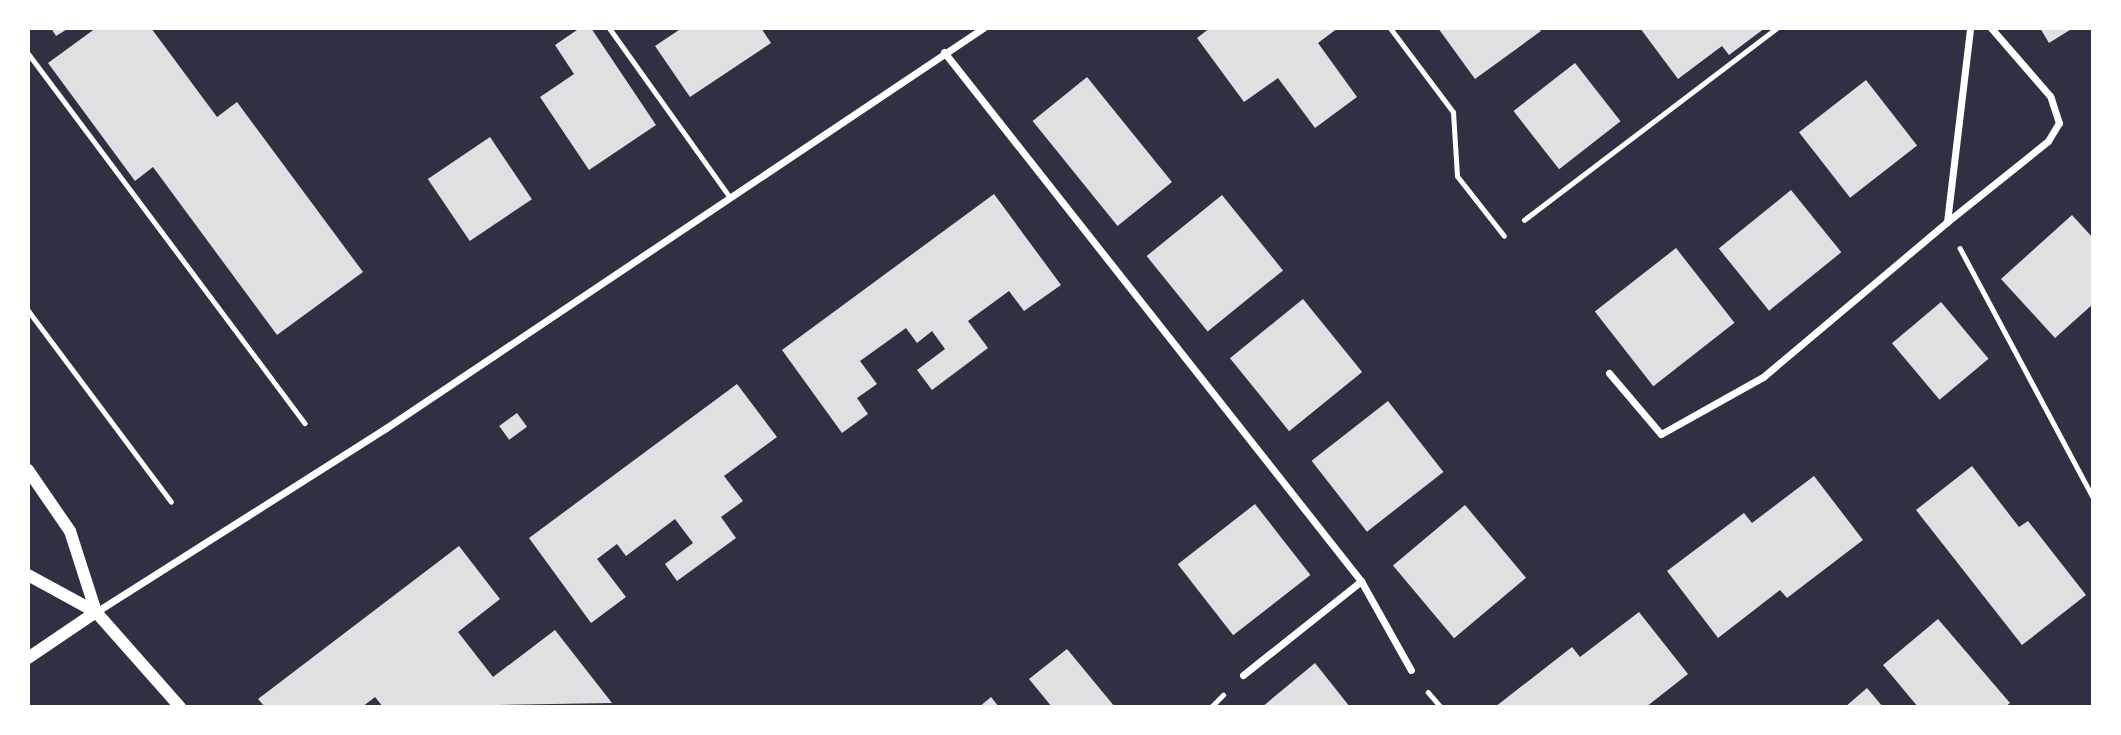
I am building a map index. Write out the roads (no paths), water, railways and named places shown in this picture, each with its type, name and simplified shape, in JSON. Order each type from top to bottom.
[{"type":"street","points":[[28,658],[386,428],[728,195],[983,28]]},
{"type":"street","points":[[1947,222],[1970,28]]},
{"type":"street","points":[[1609,373],[1661,434],[1763,377],[2048,141],[2059,123],[2050,96],[1991,28]]},
{"type":"street","points":[[944,52],[1361,581],[1411,670]]},
{"type":"street","points":[[28,470],[70,531],[96,612]]},
{"type":"street","points":[[28,575],[96,612],[180,707]]},
{"type":"street","points":[[1243,675],[1361,581]]},
{"type":"lane","points":[[609,28],[728,195]]},
{"type":"lane","points":[[1390,28],[1453,112],[1457,176],[1504,236]]}]
